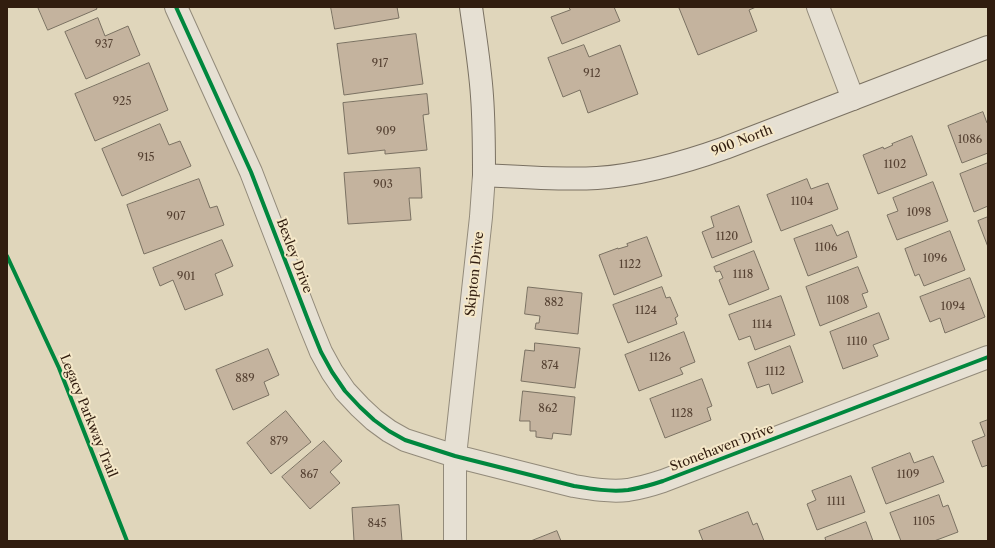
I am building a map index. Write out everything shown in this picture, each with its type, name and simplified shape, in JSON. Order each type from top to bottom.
[{"type":"street","name":"Bexley Drive","points":[[176,7],[251,172],[310,325],[321,352],[332,372],[360,407],[389,431],[405,440],[455,456]]},
{"type":"street","name":"Skipton Drive","points":[[455,541],[455,456],[484,175],[484,126],[482,95],[471,7]]},
{"type":"street","points":[[818,7],[853,99]]},
{"type":"street","name":"900 North","points":[[484,175],[564,179],[598,178],[630,174],[693,160],[988,47]]},
{"type":"street","name":"Stonehaven Drive","points":[[455,456],[593,490],[612,491],[639,488],[670,479],[988,357]]},
{"type":"building","points":[[38,7],[96,7],[97,9],[48,30]]},
{"type":"building","points":[[331,7],[397,7],[399,18],[335,29]]},
{"type":"building","points":[[569,7],[614,7],[620,21],[562,44],[551,17],[570,10]]},
{"type":"building","points":[[756,7],[749,10],[757,31],[698,55],[679,8]]},
{"type":"building","points":[[98,18],[105,36],[128,26],[140,55],[86,79],[65,32]]},
{"type":"building","points":[[416,34],[423,84],[344,95],[337,44]]},
{"type":"building","points":[[584,45],[589,57],[620,45],[638,94],[588,113],[580,90],[563,97],[548,58]]},
{"type":"building","points":[[149,63],[168,110],[95,141],[75,94]]},
{"type":"building","points":[[427,94],[429,114],[423,115],[427,150],[385,154],[385,150],[348,154],[343,103]]},
{"type":"building","points":[[983,112],[988,123],[988,153],[962,163],[948,126]]},
{"type":"building","points":[[160,124],[169,145],[180,141],[191,166],[122,196],[102,149]]},
{"type":"building","points":[[912,136],[927,175],[878,194],[863,155],[883,147],[884,149]]},
{"type":"building","points":[[988,163],[988,206],[974,212],[960,174]]},
{"type":"building","points":[[420,168],[422,198],[409,198],[411,220],[348,224],[344,173]]},
{"type":"building","points":[[199,179],[210,208],[217,206],[224,225],[144,254],[127,205]]},
{"type":"building","points":[[807,179],[811,189],[828,183],[838,209],[781,231],[767,195]]},
{"type":"building","points":[[933,182],[948,221],[897,240],[887,215],[898,211],[893,198]]},
{"type":"building","points":[[739,206],[752,242],[712,258],[702,232],[714,227],[711,217]]},
{"type":"building","points":[[988,217],[988,247],[978,221]]},
{"type":"building","points":[[832,225],[837,236],[848,231],[857,257],[808,276],[794,239]]},
{"type":"building","points":[[950,231],[965,270],[924,286],[919,274],[915,276],[905,249]]},
{"type":"building","points":[[647,237],[662,276],[614,295],[599,255],[628,246],[627,244]]},
{"type":"building","points":[[222,240],[233,266],[215,274],[223,295],[185,310],[173,280],[160,286],[153,268]]},
{"type":"building","points":[[754,251],[769,289],[729,305],[719,280],[723,278],[720,271],[716,272],[714,267]]},
{"type":"building","points":[[858,267],[868,292],[862,294],[867,307],[820,326],[806,287]]},
{"type":"building","points":[[970,278],[985,317],[945,333],[940,318],[930,322],[920,297]]},
{"type":"building","points":[[528,287],[582,293],[578,334],[535,329],[536,323],[539,323],[540,316],[525,314]]},
{"type":"building","points":[[662,287],[666,298],[670,297],[678,316],[675,318],[677,324],[628,343],[613,305]]},
{"type":"building","points":[[781,296],[795,335],[755,350],[750,336],[739,340],[729,315]]},
{"type":"building","points":[[879,313],[889,339],[873,345],[878,356],[843,369],[830,332]]},
{"type":"building","points":[[684,332],[695,362],[680,368],[683,374],[639,391],[625,355]]},
{"type":"building","points":[[535,343],[580,348],[575,388],[521,381],[525,350],[534,351]]},
{"type":"building","points":[[790,346],[803,382],[772,394],[769,384],[757,388],[748,363]]},
{"type":"building","points":[[268,349],[279,375],[264,382],[269,395],[233,410],[216,370]]},
{"type":"building","points":[[702,379],[712,406],[707,408],[711,420],[665,438],[650,399]]},
{"type":"building","points":[[523,391],[575,397],[571,435],[553,433],[552,439],[536,437],[536,431],[530,431],[530,421],[520,421]]},
{"type":"building","points":[[286,411],[311,442],[271,474],[247,443]]},
{"type":"building","points":[[988,420],[988,465],[982,467],[972,441],[985,436],[980,423]]},
{"type":"building","points":[[324,441],[342,461],[330,472],[340,483],[310,509],[282,477]]},
{"type":"building","points":[[910,453],[914,463],[933,456],[944,482],[886,504],[872,468]]},
{"type":"building","points":[[851,476],[865,512],[817,530],[807,504],[816,500],[812,491]]},
{"type":"building","points":[[939,495],[943,507],[948,505],[958,532],[934,541],[901,541],[890,513]]},
{"type":"building","points":[[399,505],[402,541],[354,541],[352,508]]},
{"type":"building","points":[[748,512],[753,525],[757,523],[764,541],[703,541],[699,531]]},
{"type":"building","points":[[866,522],[873,541],[826,541],[825,538]]},
{"type":"building","points":[[557,531],[561,541],[531,541]]},
{"type":"cycle path","points":[[176,7],[251,172],[321,352],[345,391],[360,407],[374,420],[405,440],[455,456],[574,486],[621,491],[663,481],[988,357]]},
{"type":"cycle path","name":"Legacy Parkway Trail","points":[[7,256],[59,368],[127,541]]}]
